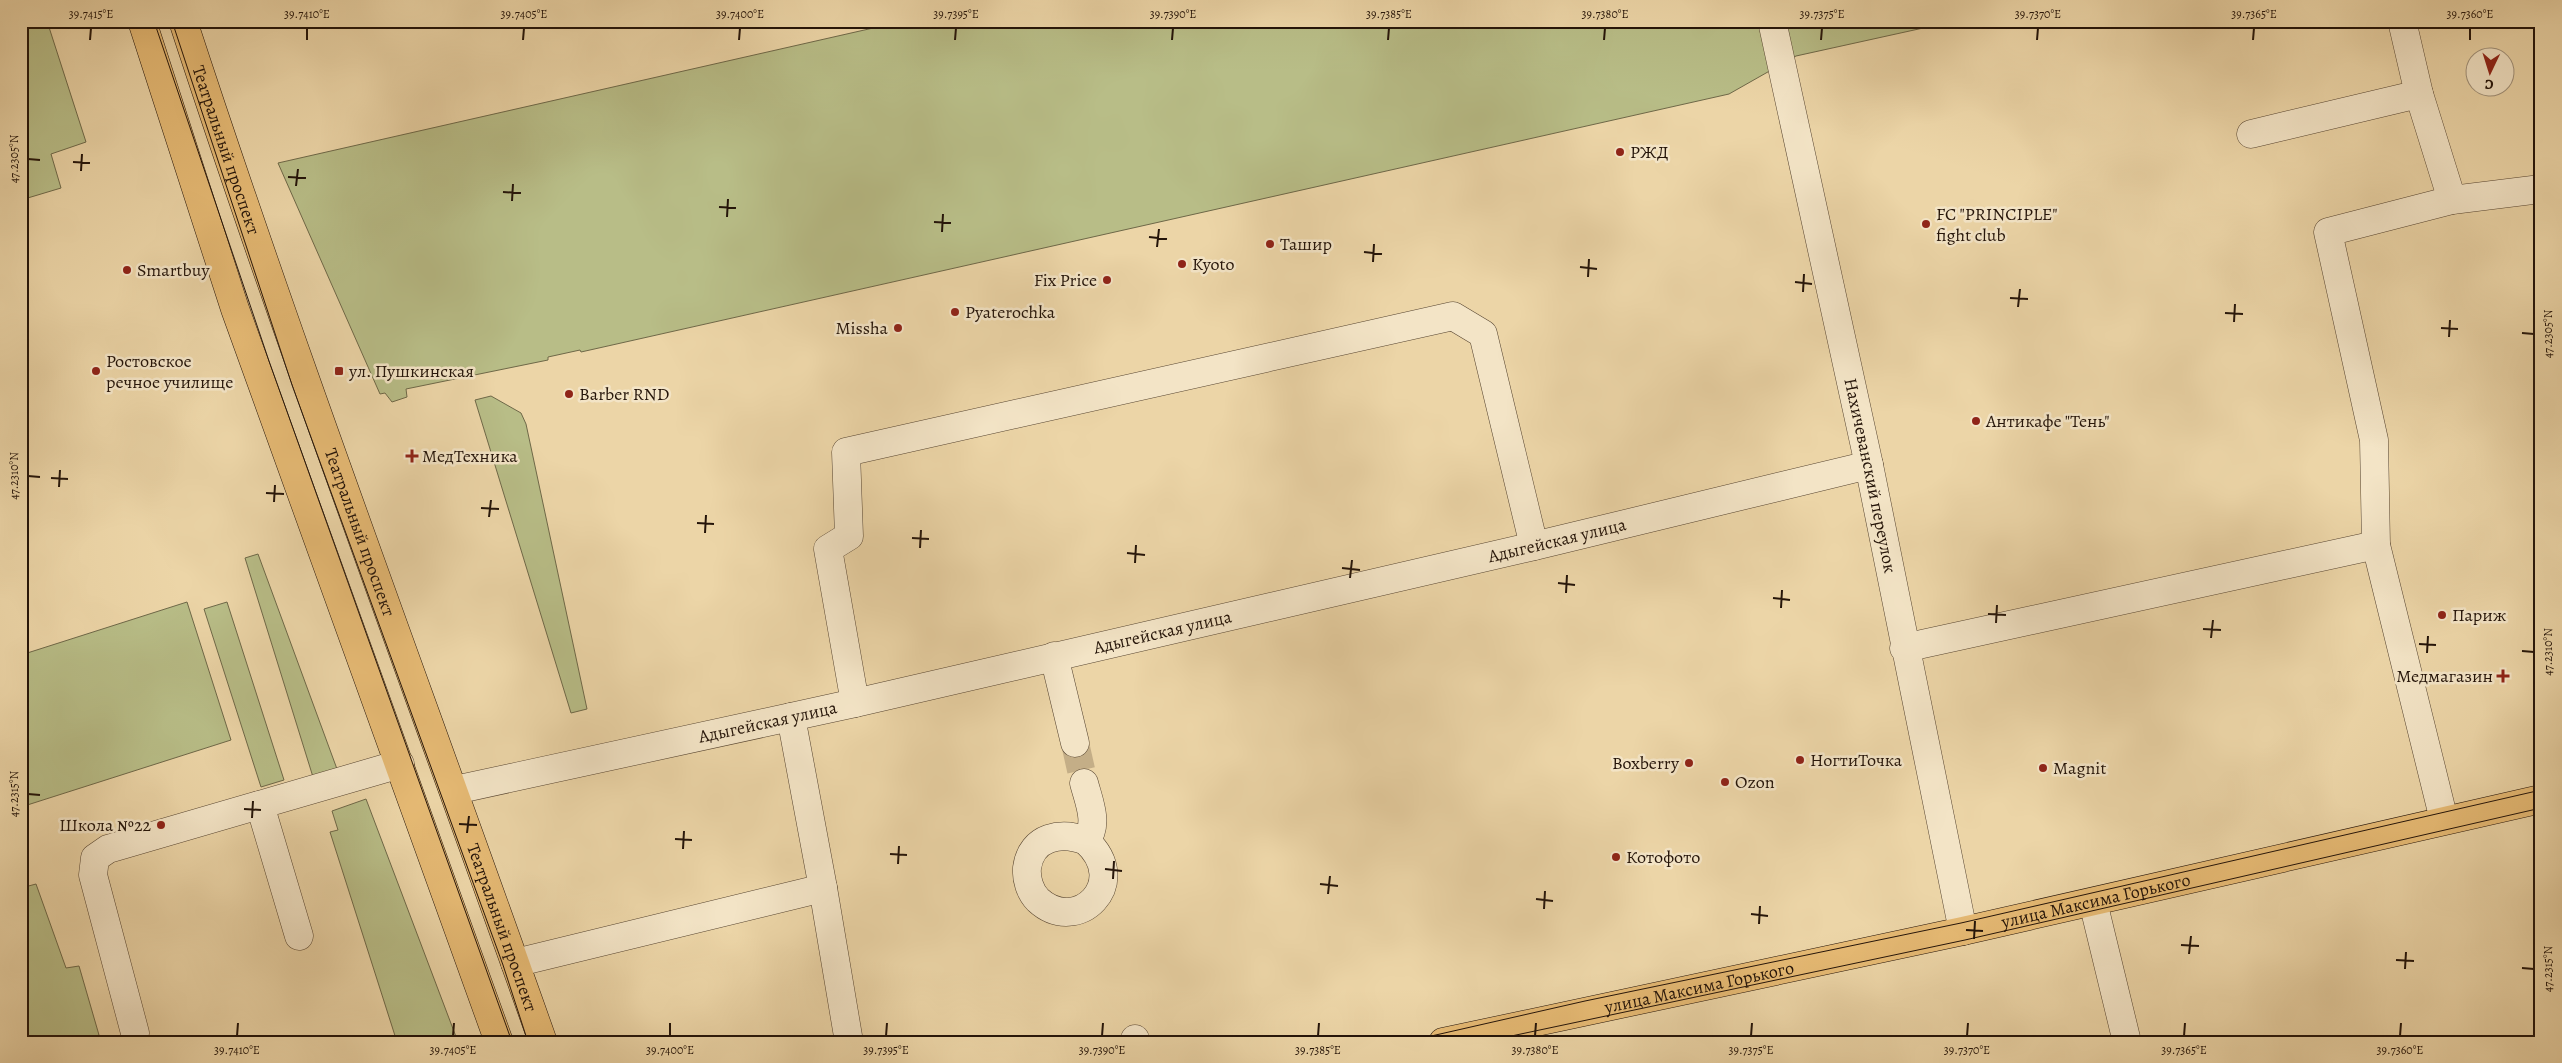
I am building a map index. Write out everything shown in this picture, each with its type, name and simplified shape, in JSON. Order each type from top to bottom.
[{"type":"main road","points":[[142,21],[234,309],[499,1042]]},
{"type":"main road","name":"Театральный проспект","points":[[183,21],[276,300],[455,790],[543,1042]]},
{"type":"main road","name":"улица Максима Горького","points":[[1443,1042],[1963,931],[2541,799]]},
{"type":"street","name":"Нахичеванский переулок","points":[[1772,21],[1869,465],[1904,648],[1963,931]]},
{"type":"street","points":[[2402,21],[2419,94],[2452,200]]},
{"type":"street","points":[[2251,134],[2419,94]]},
{"type":"street","points":[[2444,820],[2376,545],[2374,440],[2328,232],[2452,200],[2539,194]]},
{"type":"street","points":[[855,703],[828,549],[849,536],[846,452],[1453,316],[1483,334],[1534,546]]},
{"type":"street","name":"Адыгейская улица","points":[[455,790],[855,703],[1534,546],[1869,465]]},
{"type":"street","points":[[1904,648],[2376,545]]},
{"type":"street","points":[[1054,656],[1075,743]]},
{"type":"street","points":[[791,717],[849,1042]]},
{"type":"street","points":[[135,1033],[93,875],[95,858],[108,848],[400,764]]},
{"type":"street","points":[[1084,783],[1093,822],[1091,835],[1086,841]]},
{"type":"street","points":[[260,805],[299,936]]},
{"type":"street","points":[[515,963],[823,888]]},
{"type":"street","points":[[2094,902],[2127,1042]]},
{"type":"green space","points":[[21,21],[47,21],[86,142],[51,154],[61,188],[21,200]]},
{"type":"green space","points":[[904,21],[1955,21],[1796,56],[1729,94],[581,352],[580,350],[548,357],[548,360],[406,389],[407,397],[392,402],[385,393],[380,394],[278,163]]},
{"type":"green space","points":[[491,396],[521,413],[526,424],[587,709],[571,713],[475,400]]},
{"type":"green space","points":[[258,554],[337,769],[313,777],[245,558]]},
{"type":"green space","points":[[187,602],[231,740],[21,807],[21,655]]},
{"type":"green space","points":[[227,602],[284,780],[261,787],[204,609]]},
{"type":"green space","points":[[366,799],[458,1042],[397,1042],[330,832],[338,830],[332,811]]},
{"type":"green space","points":[[36,884],[66,968],[79,966],[99,1035],[75,1042],[30,1042],[21,1013],[21,888]]},
{"type":"tunnel","points":[[1075,743],[1084,783]]},
{"type":"tram line","points":[[154,21],[269,361],[512,1042]]},
{"type":"tram line","points":[[172,21],[292,385],[503,965],[528,1042]]},
{"type":"tram line","points":[[1405,1042],[1585,1001],[1961,923],[2541,790]]},
{"type":"tram line","points":[[1483,1042],[1965,940],[2541,808]]},
{"type":"place","name":"РЖД","points":[[1620,152]]},
{"type":"place","name":"FC \"PRINCIPLE\" fight club","points":[[1926,224]]},
{"type":"place","name":"Ташир","points":[[1270,244]]},
{"type":"place","name":"Kyoto","points":[[1182,264]]},
{"type":"place","name":"Smartbuy","points":[[127,270]]},
{"type":"place","name":"Fix Price","points":[[1107,280]]},
{"type":"place","name":"Pyaterochka","points":[[955,312]]},
{"type":"place","name":"Missha","points":[[898,328]]},
{"type":"place","name":"Ростовское речное училище","points":[[96,371]]},
{"type":"place","name":"ул. Пушкинская","points":[[339,371]]},
{"type":"place","name":"Barber RND","points":[[569,394]]},
{"type":"place","name":"Антикафе \"Тень\"","points":[[1976,421]]},
{"type":"place","name":"МедТехника","points":[[412,456]]},
{"type":"place","name":"Париж","points":[[2442,615]]},
{"type":"place","name":"Медмагазин","points":[[2503,676]]},
{"type":"place","name":"НогтиТочка","points":[[1800,760]]},
{"type":"place","name":"Boxberry","points":[[1689,763]]},
{"type":"place","name":"Magnit","points":[[2043,768]]},
{"type":"place","name":"Ozon","points":[[1725,782]]},
{"type":"place","name":"Школа №22","points":[[161,825]]},
{"type":"place","name":"Котофото","points":[[1616,857]]}]
